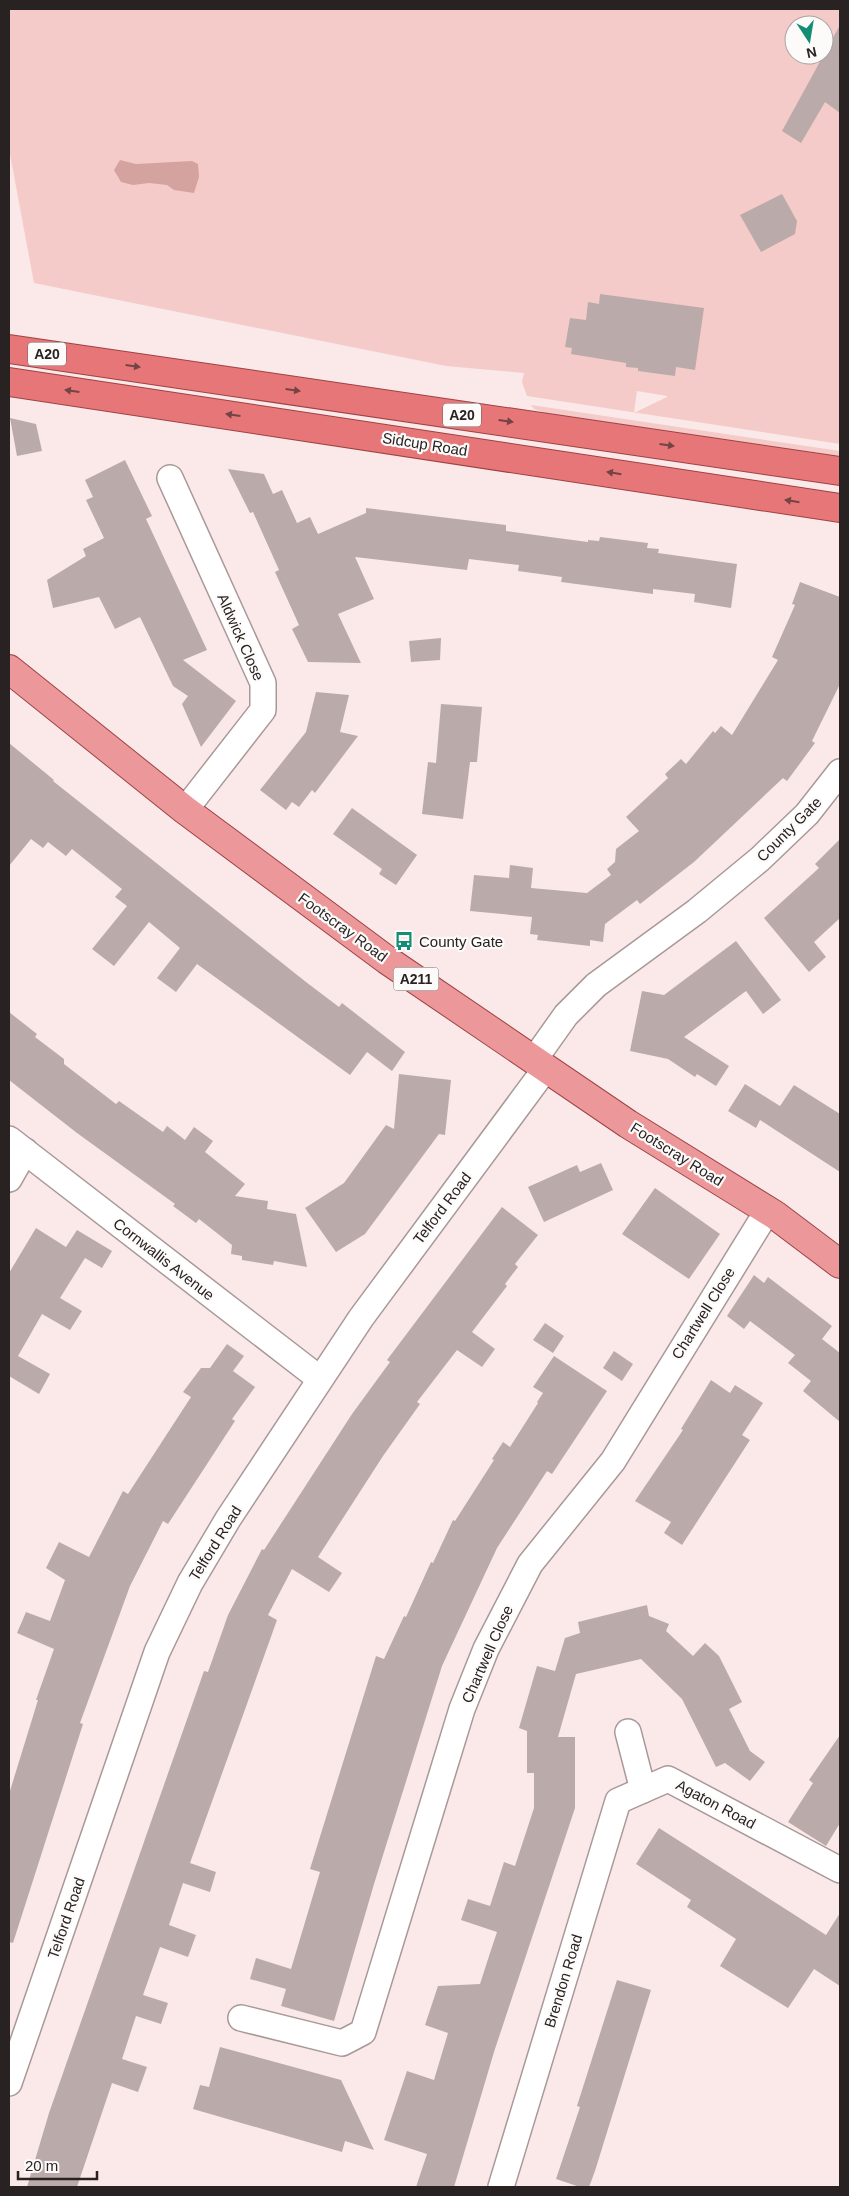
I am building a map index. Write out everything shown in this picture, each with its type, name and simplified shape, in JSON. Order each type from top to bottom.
[{"type":"highway","name":"A20","points":[[9,349],[840,470]]},
{"type":"highway","name":"Sidcup Road","points":[[9,382],[840,508]]},
{"type":"main road","name":"Footscray Road","points":[[9,670],[185,810],[387,960],[628,1124],[768,1210],[840,1264]]},
{"type":"street","name":"Aldwick Close","points":[[170,478],[263,683],[263,710],[185,810]]},
{"type":"street","name":"County Gate","points":[[540,1064],[566,1015],[596,985],[697,911],[760,859],[807,814],[840,772]]},
{"type":"street","name":"Telford Road","points":[[9,2083],[157,1652],[190,1583],[228,1519],[320,1378],[540,1064]]},
{"type":"street","name":"Cornwallis Avenue","points":[[17,1145],[320,1378]]},
{"type":"street","points":[[9,1179],[17,1145]]},
{"type":"street","name":"Chartwell Close","points":[[241,2018],[342,2043],[363,2032],[462,1709],[486,1649],[530,1564],[613,1461],[768,1210]]},
{"type":"street","points":[[628,1732],[643,1790]]},
{"type":"street","name":"Agaton Road","points":[[643,1790],[668,1779],[840,1870]]},
{"type":"street","name":"Brendon Road","points":[[501,2187],[618,1801],[643,1790]]},
{"type":"shaded area","points":[[9,9],[840,9],[840,444],[635,413],[667,397],[637,391],[634,412],[527,396],[522,382],[524,373],[446,366],[34,283],[9,149]]},
{"type":"shaded area","points":[[120,160],[136,164],[192,161],[198,164],[199,177],[194,193],[174,190],[167,185],[149,183],[133,185],[121,182],[114,170]]},
{"type":"shaded area","points":[[531,405],[840,451],[840,456],[549,414],[534,409]]},
{"type":"building","points":[[840,25],[840,113],[825,102],[801,143],[782,131],[818,65],[834,65],[834,36]]},
{"type":"building","points":[[782,194],[797,221],[795,234],[761,252],[740,215]]},
{"type":"building","points":[[600,294],[704,308],[695,370],[676,367],[675,376],[638,371],[638,368],[626,367],[626,363],[571,354],[572,348],[565,347],[570,318],[586,320],[588,302],[599,304]]},
{"type":"building","points":[[10,418],[36,424],[42,451],[17,456]]},
{"type":"building","points":[[125,460],[152,516],[146,519],[207,650],[183,660],[236,701],[201,747],[182,704],[188,696],[173,686],[140,617],[115,629],[99,597],[53,608],[47,580],[86,556],[83,549],[104,538],[86,500],[93,497],[85,480]]},
{"type":"building","points":[[228,469],[264,474],[273,494],[282,490],[297,523],[310,517],[318,534],[366,513],[366,508],[506,525],[506,531],[588,542],[588,540],[599,541],[600,537],[648,543],[647,548],[659,549],[658,553],[737,564],[731,608],[694,602],[695,594],[653,589],[653,594],[561,582],[562,577],[518,571],[519,565],[469,559],[467,570],[355,557],[374,599],[338,614],[361,663],[308,662],[292,629],[299,625],[275,572],[279,570],[253,512],[250,513]]},
{"type":"building","points":[[800,582],[840,597],[840,684],[812,741],[815,743],[787,781],[783,778],[694,862],[640,904],[637,900],[605,924],[603,942],[590,940],[590,946],[537,940],[538,935],[530,934],[532,917],[470,911],[474,875],[509,878],[510,865],[533,868],[531,888],[587,893],[611,875],[607,869],[615,862],[616,849],[639,831],[626,817],[668,778],[665,774],[681,759],[686,764],[713,731],[715,733],[721,726],[732,735],[778,660],[772,657],[795,605],[792,604]]},
{"type":"building","points":[[441,638],[440,660],[411,662],[409,641]]},
{"type":"building","points":[[316,692],[349,695],[340,732],[358,736],[315,793],[312,790],[299,807],[292,802],[286,810],[260,790],[306,732]]},
{"type":"building","points":[[441,704],[482,707],[477,762],[470,762],[463,819],[422,814],[428,762],[436,763]]},
{"type":"building","points":[[9,743],[53,781],[306,982],[339,1007],[342,1003],[405,1052],[392,1071],[367,1052],[350,1075],[197,964],[176,992],[157,978],[180,948],[149,922],[114,966],[92,949],[127,906],[115,897],[122,889],[72,849],[66,856],[48,842],[43,848],[31,839],[9,866]]},
{"type":"building","points":[[352,808],[417,855],[396,885],[379,874],[382,869],[333,834]]},
{"type":"building","points":[[840,839],[840,918],[814,942],[826,957],[809,972],[764,918],[819,868],[815,864]]},
{"type":"building","points":[[736,941],[781,1000],[763,1014],[746,991],[684,1037],[729,1066],[716,1086],[697,1074],[695,1077],[668,1059],[630,1051],[642,991],[664,995]]},
{"type":"building","points":[[9,1012],[37,1034],[35,1037],[64,1059],[64,1064],[116,1104],[119,1101],[163,1132],[167,1126],[185,1140],[194,1127],[213,1141],[205,1152],[245,1184],[235,1196],[268,1201],[267,1209],[296,1214],[307,1267],[274,1261],[273,1265],[242,1260],[242,1256],[231,1254],[232,1245],[199,1219],[196,1223],[173,1206],[175,1204],[77,1133],[9,1080]]},
{"type":"building","points":[[399,1074],[451,1080],[445,1135],[439,1134],[365,1234],[336,1252],[305,1208],[344,1183],[386,1125],[394,1129]]},
{"type":"building","points":[[745,1084],[780,1106],[794,1085],[840,1114],[840,1172],[760,1120],[756,1128],[728,1111]]},
{"type":"building","points":[[601,1163],[613,1190],[544,1222],[528,1187],[577,1165],[580,1172]]},
{"type":"building","points":[[655,1188],[720,1234],[689,1279],[622,1234]]},
{"type":"building","points":[[502,1207],[538,1235],[515,1264],[518,1267],[505,1284],[507,1286],[472,1332],[495,1349],[482,1367],[457,1350],[417,1402],[420,1404],[383,1456],[318,1557],[342,1573],[329,1592],[292,1569],[268,1615],[277,1620],[190,1863],[216,1872],[210,1892],[183,1883],[169,1925],[196,1935],[188,1957],[160,1947],[143,1995],[168,2003],[161,2024],[136,2016],[122,2059],[147,2067],[138,2092],[112,2083],[77,2187],[27,2187],[49,2113],[159,1799],[204,1671],[208,1672],[228,1615],[262,1549],[264,1550],[352,1414],[390,1362],[387,1360]]},
{"type":"building","points":[[36,1228],[66,1247],[77,1230],[112,1251],[102,1268],[85,1258],[60,1298],[82,1311],[70,1330],[42,1314],[18,1356],[50,1374],[39,1394],[9,1376],[9,1273]]},
{"type":"building","points":[[754,1275],[764,1283],[768,1277],[832,1326],[822,1339],[840,1353],[840,1422],[803,1391],[811,1381],[788,1363],[795,1355],[750,1321],[744,1329],[727,1316]]},
{"type":"building","points":[[545,1323],[564,1336],[553,1353],[533,1340]]},
{"type":"building","points":[[227,1344],[244,1356],[233,1371],[255,1387],[232,1419],[235,1421],[168,1524],[163,1521],[130,1586],[80,1723],[83,1724],[13,1943],[9,1942],[9,1794],[38,1700],[36,1700],[54,1649],[17,1633],[26,1612],[50,1621],[65,1580],[46,1568],[59,1542],[89,1557],[123,1491],[128,1494],[191,1397],[183,1392],[201,1368],[210,1368]]},
{"type":"building","points":[[614,1351],[633,1364],[622,1381],[603,1368]]},
{"type":"building","points":[[554,1356],[607,1391],[552,1474],[547,1471],[497,1548],[442,1666],[374,1884],[334,2021],[281,2006],[286,1989],[250,1979],[256,1958],[291,1969],[320,1872],[310,1869],[376,1656],[384,1659],[453,1520],[455,1521],[494,1460],[492,1459],[503,1442],[510,1447],[538,1403],[543,1393],[533,1387]]},
{"type":"building","points":[[711,1380],[730,1393],[735,1385],[763,1403],[742,1435],[750,1440],[682,1545],[664,1533],[671,1522],[635,1501],[683,1430],[681,1429]]},
{"type":"building","points":[[647,1605],[649,1616],[669,1624],[666,1631],[693,1656],[705,1643],[719,1656],[742,1702],[729,1709],[750,1751],[765,1762],[750,1781],[725,1763],[716,1767],[682,1699],[641,1659],[576,1674],[558,1737],[575,1737],[575,1808],[494,2052],[454,2187],[416,2187],[427,2154],[384,2140],[407,2071],[434,2080],[448,2033],[425,2025],[438,1986],[480,1984],[497,1932],[461,1920],[468,1899],[490,1906],[504,1862],[515,1866],[534,1808],[534,1773],[527,1773],[527,1731],[519,1728],[537,1666],[555,1671],[565,1638],[580,1633],[578,1622]]},
{"type":"building","points":[[840,1735],[840,1823],[826,1846],[788,1822],[813,1783],[809,1780]]},
{"type":"building","points":[[659,1828],[826,1935],[840,1913],[840,1986],[814,1969],[788,2008],[720,1966],[736,1939],[687,1907],[691,1900],[636,1864]]},
{"type":"building","points":[[617,1980],[651,1990],[595,2171],[589,2187],[580,2187],[556,2179],[580,2107],[577,2106]]},
{"type":"building","points":[[220,2047],[341,2080],[374,2150],[345,2141],[342,2152],[193,2109],[200,2085],[209,2087]]},
{"type":"place","name":"County Gate","points":[[404,941]]}]
